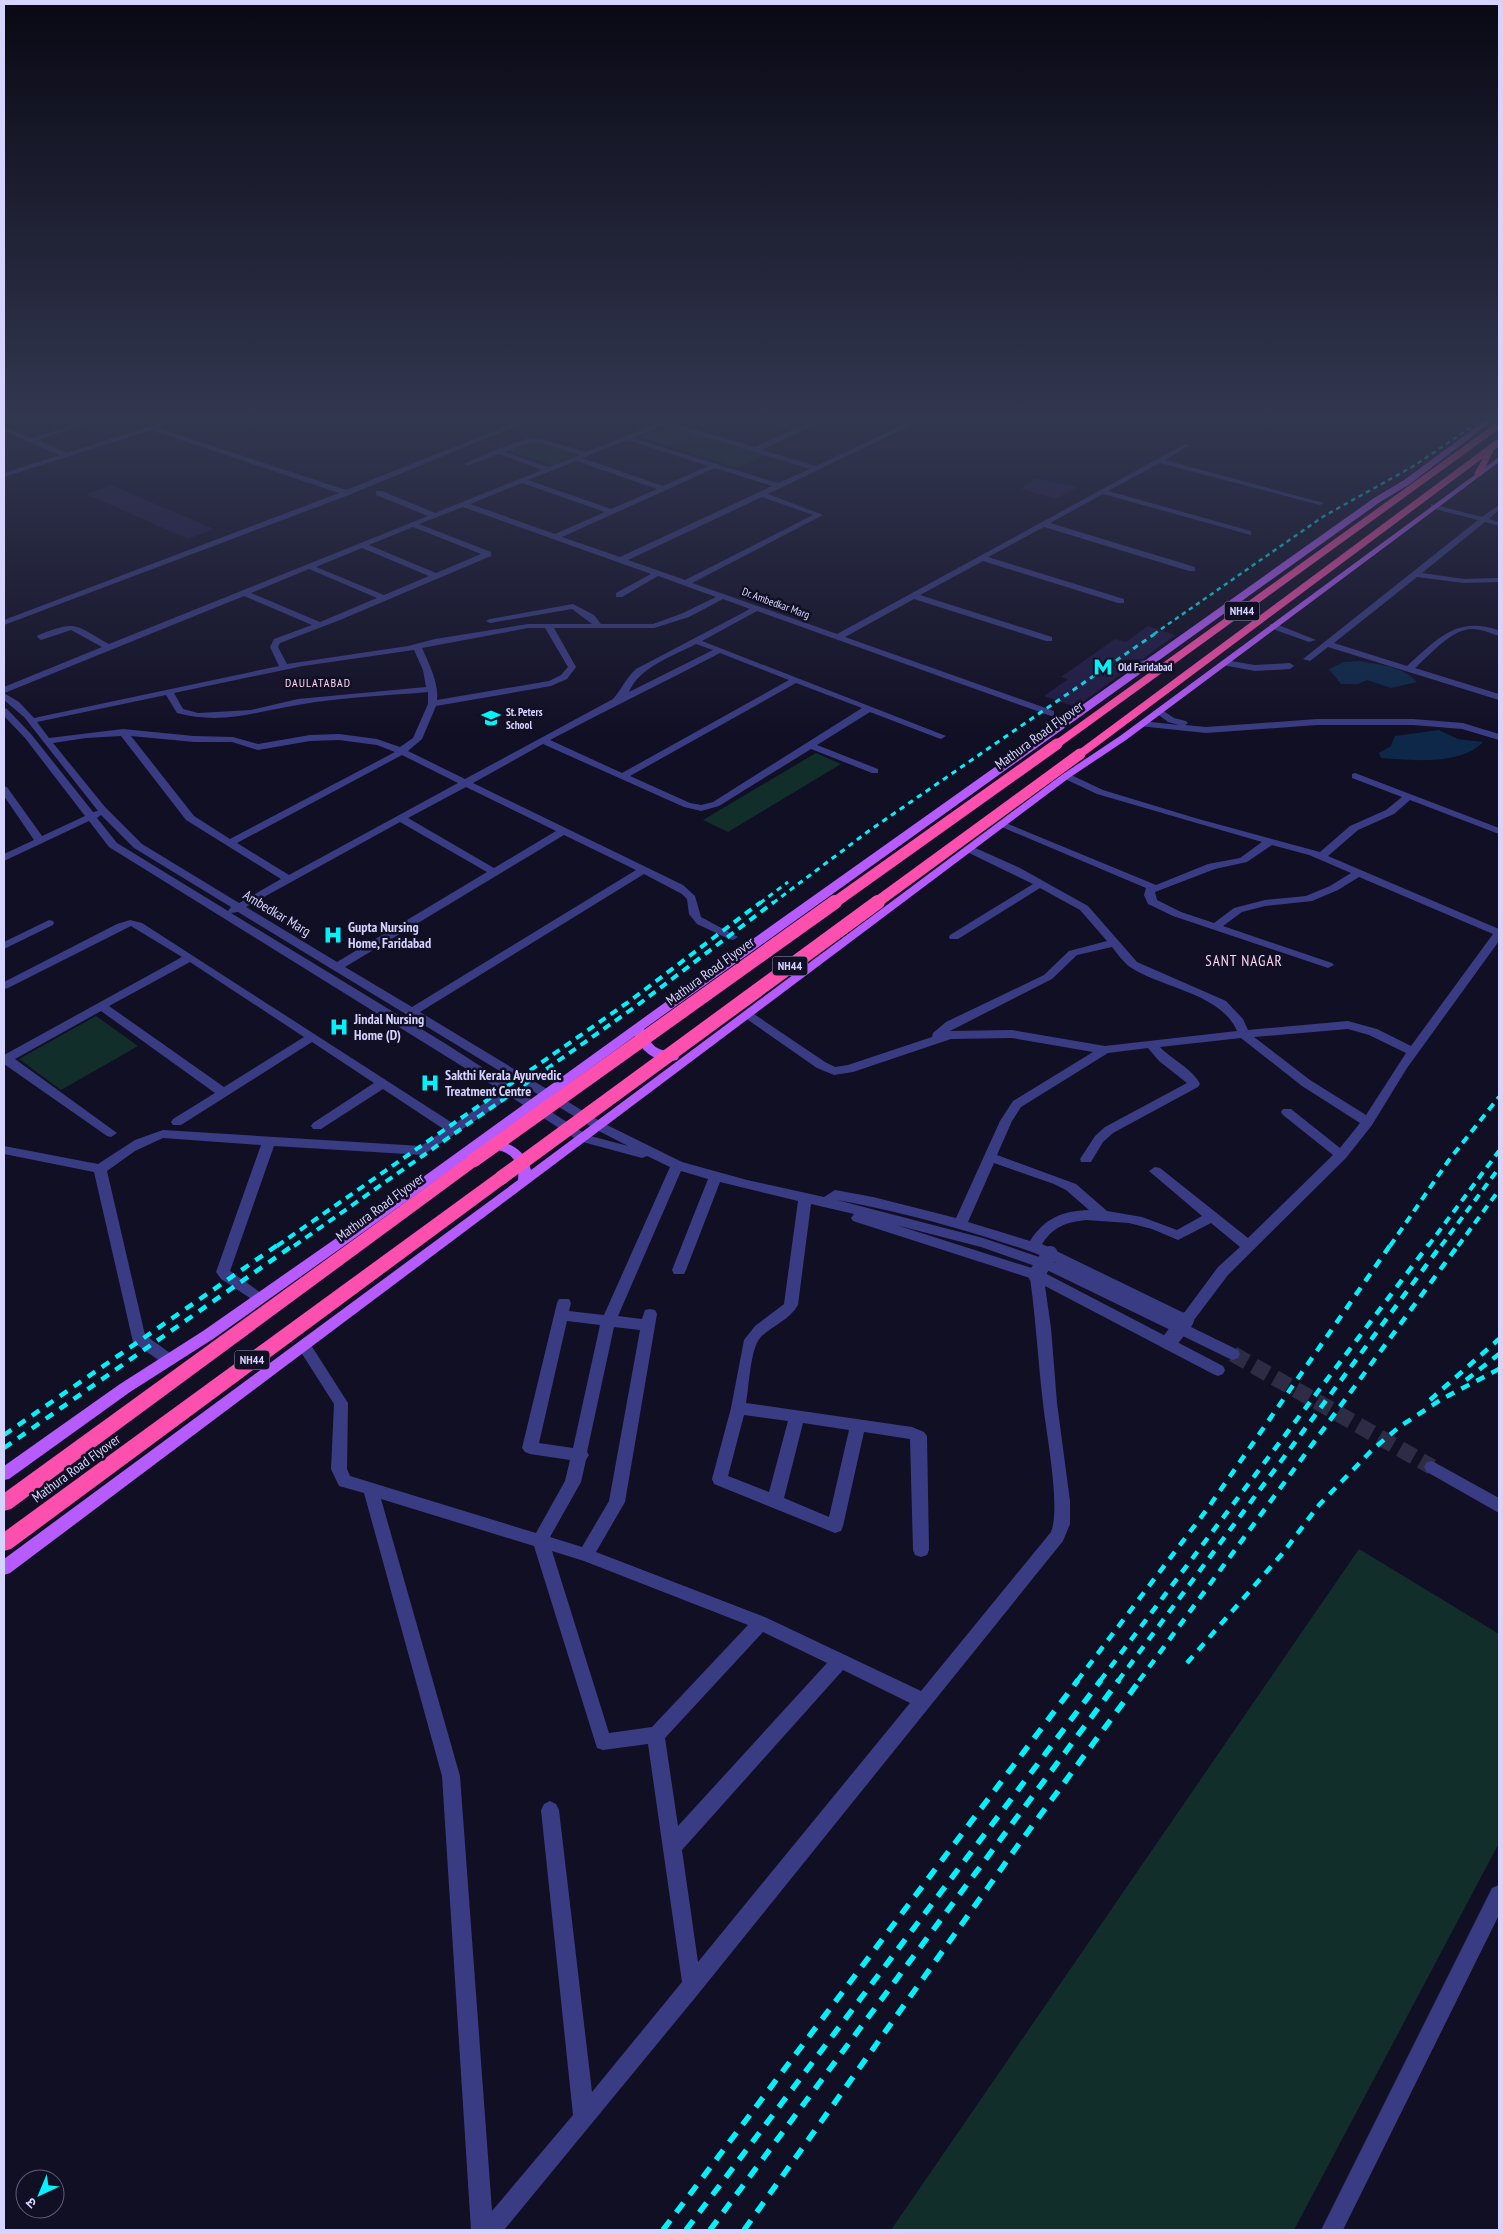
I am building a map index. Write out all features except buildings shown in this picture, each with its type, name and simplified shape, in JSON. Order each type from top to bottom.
[{"type":"highway","name":"Mathura Road Flyover","points":[[4,1503],[474,1160],[1359,526]]},
{"type":"highway","name":"NH44","points":[[1136,712],[1386,526]]},
{"type":"highway","name":"Mathura Road Flyover","points":[[4,1543],[1136,712]]},
{"type":"highway","points":[[1100,751],[1136,712]]},
{"type":"main road","points":[[406,1196],[426,1175],[547,1094],[775,928],[1340,526]]},
{"type":"main road","points":[[4,1568],[1066,776],[1100,751],[1124,738],[1407,526]]},
{"type":"main road","points":[[637,1028],[643,1044],[650,1051],[662,1056],[690,1058]]},
{"type":"main road","points":[[4,1474],[125,1388],[259,1299],[406,1196],[530,1104]]},
{"type":"main road","points":[[473,1148],[491,1144],[508,1148],[520,1156],[525,1167],[524,1182]]},
{"type":"street","points":[[4,618],[251,526]]},
{"type":"street","points":[[4,623],[254,526]]},
{"type":"street","points":[[4,690],[411,526]]},
{"type":"street","points":[[284,667],[274,647],[275,642],[488,554],[417,526]]},
{"type":"street","name":"Dr. Ambedkar Marg","points":[[525,526],[1051,713]]},
{"type":"street","points":[[555,537],[580,526]]},
{"type":"street","points":[[621,560],[693,526]]},
{"type":"street","points":[[686,583],[798,526]]},
{"type":"street","points":[[838,637],[1040,526]]},
{"type":"street","points":[[1051,526],[1192,569]]},
{"type":"street","points":[[1224,526],[1248,533]]},
{"type":"street","points":[[1306,659],[1476,526]]},
{"type":"street","points":[[362,545],[435,576]]},
{"type":"street","points":[[982,558],[1121,601]]},
{"type":"street","points":[[310,567],[384,598]]},
{"type":"street","points":[[619,595],[658,573]]},
{"type":"street","points":[[1416,575],[1464,581],[1499,580]]},
{"type":"street","points":[[245,593],[320,625]]},
{"type":"street","points":[[31,721],[284,667],[338,657],[417,647],[512,628],[662,624],[723,596]]},
{"type":"street","points":[[914,596],[1049,639]]},
{"type":"street","points":[[490,622],[573,606],[591,617],[598,626]]},
{"type":"street","points":[[613,702],[623,695],[629,680],[639,671],[757,608]]},
{"type":"street","points":[[432,704],[551,683],[564,677],[572,667],[548,626]]},
{"type":"street","points":[[1273,626],[1312,640]]},
{"type":"street","points":[[41,637],[67,627],[73,627],[108,648]]},
{"type":"street","points":[[1409,669],[1454,632],[1474,627],[1499,632]]},
{"type":"street","points":[[696,641],[941,736]]},
{"type":"street","points":[[1326,644],[1499,697]]},
{"type":"street","points":[[230,843],[404,751],[417,739],[432,704],[432,689],[427,670],[417,647]]},
{"type":"street","points":[[224,915],[613,702],[654,684],[720,650]]},
{"type":"street","points":[[1119,665],[1150,663]]},
{"type":"street","points":[[1224,663],[1254,668],[1290,666]]},
{"type":"street","points":[[622,777],[796,680]]},
{"type":"street","points":[[168,691],[180,711],[205,716],[251,713],[310,700],[432,689]]},
{"type":"street","name":"Ambedkar Marg","points":[[4,696],[11,699],[31,721],[119,830],[138,846],[599,1126],[673,1163]]},
{"type":"street","points":[[542,740],[694,808],[708,808],[869,708]]},
{"type":"street","points":[[1159,711],[1171,720],[1197,724],[1318,715],[1354,715],[1442,719],[1473,724],[1499,732]]},
{"type":"street","name":"Ambedkar Marg","points":[[4,712],[28,736],[113,845],[224,915],[442,1047],[583,1138],[673,1163]]},
{"type":"street","points":[[1142,724],[1206,730],[1317,722],[1413,722],[1464,726],[1499,737]]},
{"type":"street","points":[[123,732],[190,818],[288,879]]},
{"type":"street","points":[[47,741],[85,733],[123,732],[194,739],[231,739],[259,747],[312,738],[352,738],[386,744],[404,751],[690,893],[693,898],[696,918],[702,923],[732,937]]},
{"type":"street","points":[[810,745],[875,771]]},
{"type":"street","points":[[1066,776],[1100,792],[1321,857],[1499,934],[1402,1066],[1368,1122],[1340,1155],[1223,1271],[1169,1342]]},
{"type":"street","points":[[1355,776],[1499,831]]},
{"type":"street","points":[[4,789],[8,802],[40,841]]},
{"type":"street","points":[[1321,857],[1354,828],[1390,812],[1408,797]]},
{"type":"street","points":[[4,858],[104,811]]},
{"type":"street","points":[[400,818],[494,872]]},
{"type":"street","points":[[1002,825],[1150,888],[1161,889],[1212,866],[1243,860],[1271,841]]},
{"type":"street","points":[[336,967],[564,830]]},
{"type":"street","points":[[969,849],[1041,883],[1084,908],[1098,922],[1113,943],[1138,967],[1222,1004],[1239,1022],[1244,1034],[1306,1083],[1368,1122]]},
{"type":"street","points":[[411,1013],[644,870]]},
{"type":"street","points":[[1215,927],[1238,910],[1265,903],[1308,899],[1334,888],[1358,873]]},
{"type":"street","points":[[954,938],[1041,883]]},
{"type":"street","points":[[1150,888],[1149,894],[1152,902],[1159,906],[1328,965]]},
{"type":"street","points":[[4,946],[49,923]]},
{"type":"street","points":[[4,986],[130,923],[138,925],[455,1130]]},
{"type":"street","points":[[934,1039],[950,1026],[968,1016],[1048,977],[1073,953],[1113,943]]},
{"type":"street","points":[[111,1133],[5,1059],[190,957]]},
{"type":"street","points":[[101,1006],[224,1093]]},
{"type":"street","points":[[747,1015],[821,1065],[834,1071],[866,1064],[950,1035],[995,1033],[1105,1050],[1244,1034],[1348,1025],[1373,1032],[1414,1052]]},
{"type":"street","points":[[177,1122],[312,1038]]},
{"type":"street","points":[[1086,1158],[1099,1139],[1109,1130],[1194,1084],[1191,1078],[1163,1058],[1150,1044]]},
{"type":"street","points":[[960,1224],[1006,1121],[1017,1104],[1105,1050]]},
{"type":"street","points":[[317,1126],[383,1083]]},
{"type":"street","points":[[4,1150],[100,1169],[157,1135],[416,1151],[430,1147],[510,1092]]},
{"type":"street","points":[[1287,1112],[1340,1155]]},
{"type":"street","points":[[259,1299],[226,1275],[224,1268],[270,1141]]},
{"type":"street","points":[[990,1158],[1059,1181],[1071,1187],[1103,1215]]},
{"type":"street","points":[[761,1623],[656,1736],[603,1742],[540,1540],[574,1482],[608,1322],[673,1163],[746,1185],[826,1202],[983,1242],[1025,1256],[1062,1271],[1233,1354]]},
{"type":"street","points":[[100,1169],[138,1338],[169,1360]]},
{"type":"street","points":[[1155,1171],[1248,1246]]},
{"type":"street","points":[[679,1270],[716,1176]]},
{"type":"street","points":[[826,1202],[835,1196],[849,1198],[960,1224],[1033,1247],[1186,1320]]},
{"type":"street","points":[[805,1197],[791,1304],[786,1313],[772,1320],[751,1340],[738,1408],[720,1479],[835,1526],[858,1426]]},
{"type":"street","points":[[826,1202],[835,1212],[1036,1275],[1169,1342],[1218,1370]]},
{"type":"street","points":[[1033,1247],[1048,1226],[1066,1217],[1103,1215],[1157,1225],[1178,1236],[1212,1217]]},
{"type":"street","points":[[490,2230],[692,1986],[1057,1536],[1062,1524],[1062,1502],[1050,1404],[1044,1328],[1036,1275],[1050,1254]]},
{"type":"street","points":[[581,1454],[530,1448],[562,1309],[608,1322],[648,1320],[617,1502],[586,1555]]},
{"type":"street","points":[[304,1346],[341,1403],[339,1469],[345,1481],[586,1555],[761,1623],[924,1701]]},
{"type":"street","points":[[738,1408],[912,1432],[919,1436],[921,1550]]},
{"type":"street","points":[[775,1501],[797,1417]]},
{"type":"street","points":[[1432,1468],[1499,1506]]},
{"type":"street","points":[[370,1488],[451,1776],[482,2230]]},
{"type":"street","points":[[672,1847],[840,1661]]},
{"type":"street","points":[[656,1736],[692,1986]]},
{"type":"street","points":[[550,1810],[584,2118]]},
{"type":"street","points":[[1332,2230],[1499,1895]]},
{"type":"green space","points":[[816,753],[841,764],[728,832],[703,820]]},
{"type":"green space","points":[[96,1016],[138,1046],[61,1090],[19,1059]]},
{"type":"green space","points":[[1359,1549],[1499,1634],[1499,1843],[1294,2230],[891,2230]]},
{"type":"water","points":[[1360,661],[1398,669],[1417,682],[1391,688],[1367,680],[1358,684],[1341,684],[1329,669],[1344,662]]},
{"type":"water","points":[[1439,730],[1458,739],[1483,742],[1473,750],[1449,758],[1420,760],[1381,758],[1379,753],[1391,746],[1395,736]]},
{"type":"tunnel","points":[[1233,1354],[1432,1467]]},
{"type":"railway","points":[[1154,634],[1309,526]]},
{"type":"railway","points":[[773,903],[870,830],[1156,633]]},
{"type":"railway","points":[[760,903],[788,882]]},
{"type":"railway","points":[[277,1246],[627,1003],[761,902]]},
{"type":"railway","points":[[294,1246],[635,1007],[774,902]]},
{"type":"railway","points":[[1390,1246],[1449,1160],[1499,1097]]},
{"type":"railway","points":[[1428,1246],[1499,1151]]},
{"type":"railway","points":[[1441,1246],[1499,1168]]},
{"type":"railway","points":[[1458,1246],[1499,1190]]},
{"type":"railway","points":[[4,1435],[279,1244]]},
{"type":"railway","points":[[4,1448],[295,1244]]},
{"type":"railway","points":[[1077,1681],[1208,1508],[1391,1244]]},
{"type":"railway","points":[[1100,1681],[1429,1244]]},
{"type":"railway","points":[[1118,1681],[1442,1244]]},
{"type":"railway","points":[[1139,1681],[1459,1244]]},
{"type":"railway","points":[[1430,1400],[1499,1339]]},
{"type":"railway","points":[[1466,1380],[1499,1354]]},
{"type":"railway","points":[[1187,1663],[1282,1554],[1319,1505],[1371,1451],[1399,1427],[1442,1399],[1499,1369]]},
{"type":"railway","points":[[663,2230],[1078,1680]]},
{"type":"railway","points":[[686,2230],[1101,1680]]},
{"type":"railway","points":[[710,2230],[1119,1680]]},
{"type":"railway","points":[[744,2230],[1016,1848],[1140,1680]]},
{"type":"place","name":"Old Faridabad","points":[[1103,667]]},
{"type":"place","name":"St. Peters School","points":[[491,718]]},
{"type":"place","name":"Gupta Nursing Home, Faridabad","points":[[333,935]]},
{"type":"place","name":"Jindal Nursing Home (D)","points":[[339,1027]]},
{"type":"place","name":"Sakthi Kerala Ayurvedic Treatment Centre","points":[[430,1083]]},
{"type":"district","name":"DAULATABAD","points":[[318,683]]},
{"type":"district","name":"SANT NAGAR","points":[[1244,961]]}]
